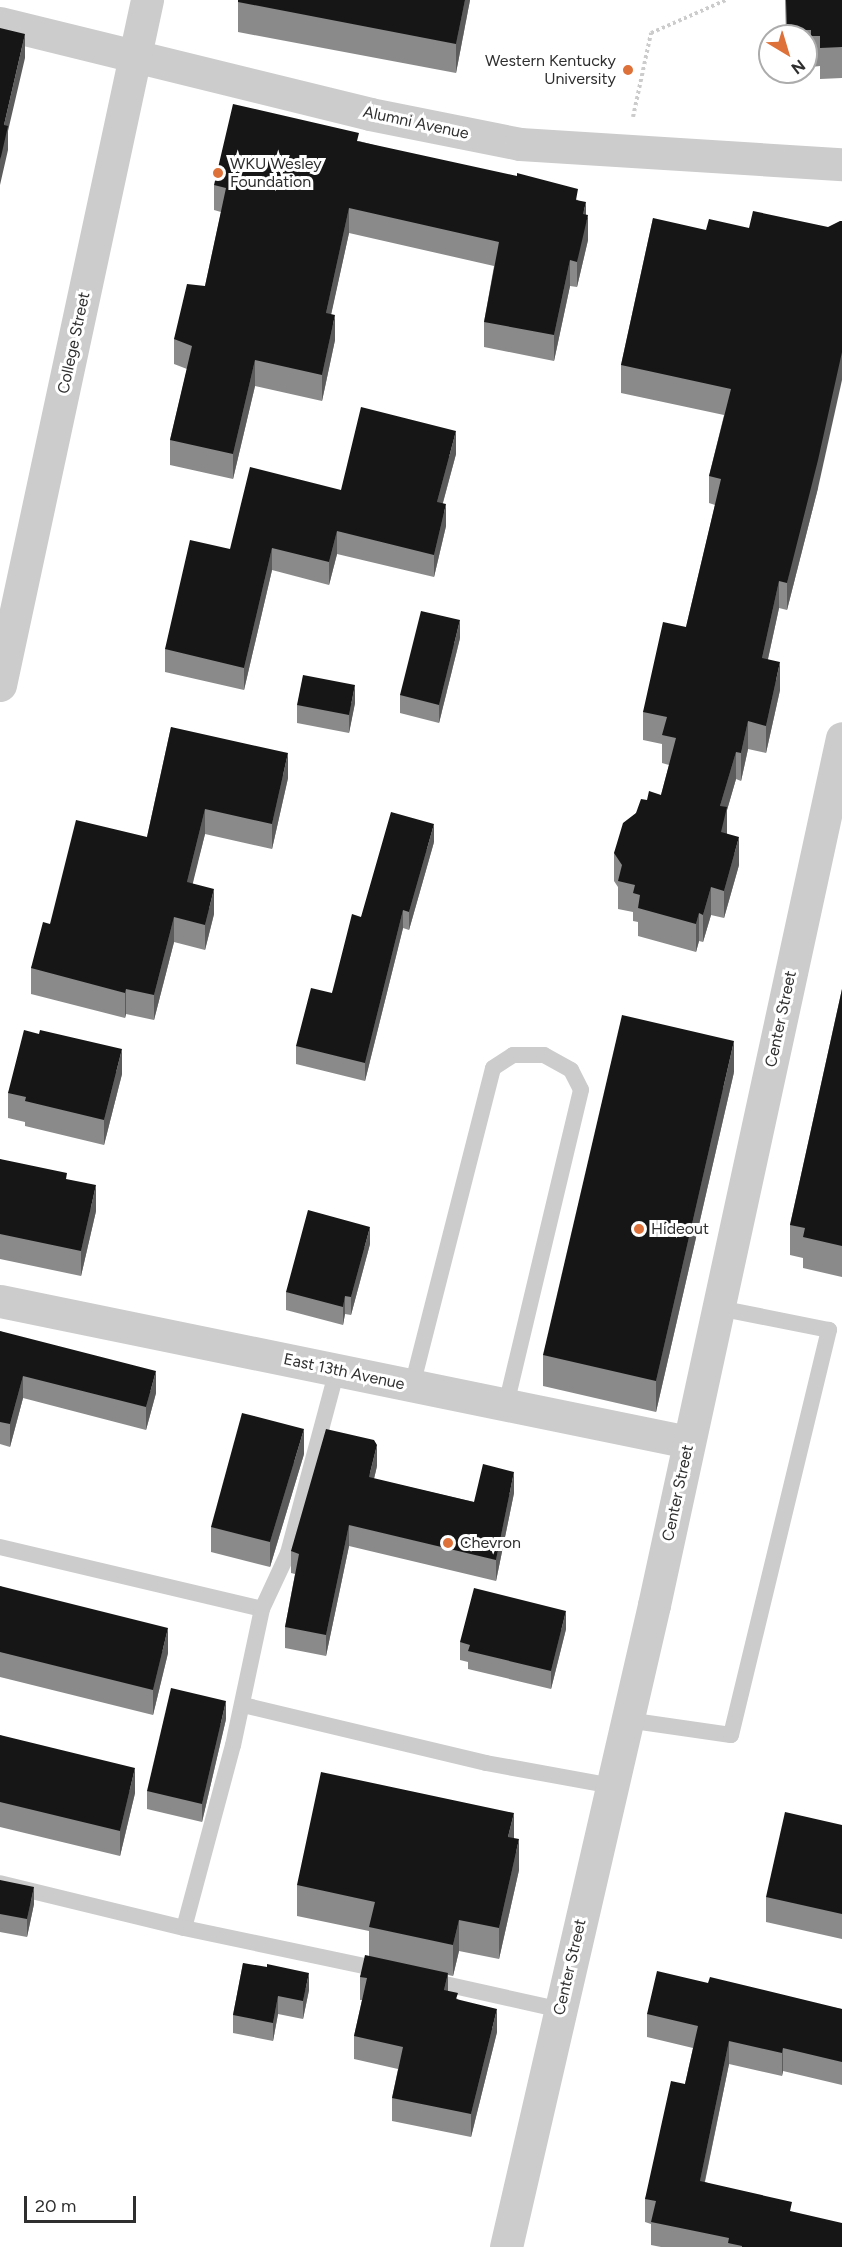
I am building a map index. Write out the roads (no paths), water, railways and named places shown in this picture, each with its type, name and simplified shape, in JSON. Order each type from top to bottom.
[{"type":"street","name":"College Street","points":[[0,685],[147,0]]},
{"type":"street","name":"Alumni Avenue","points":[[0,23],[370,114],[520,144],[842,164]]},
{"type":"street","name":"Center Street","points":[[506,2247],[837,785],[842,738]]},
{"type":"street","name":"East 13th Avenue","points":[[0,1301],[688,1442]]},
{"type":"lane","points":[[412,1386],[493,1068],[513,1055],[544,1055],[571,1070],[581,1090],[506,1405]]},
{"type":"lane","points":[[627,1720],[730,1735],[836,1332],[719,1308]]},
{"type":"lane","points":[[184,1928],[243,1705],[262,1610],[288,1553],[337,1370]]},
{"type":"lane","points":[[0,1547],[262,1610]]},
{"type":"lane","points":[[243,1705],[486,1763],[612,1786]]},
{"type":"lane","points":[[0,1883],[184,1928],[404,1974],[561,2010]]},
{"type":"place","name":"Western Kentucky University","points":[[628,70]]},
{"type":"place","name":"WKU Wesley Foundation","points":[[218,173]]},
{"type":"place","name":"Hideout","points":[[639,1229]]},
{"type":"place","name":"Chevron","points":[[448,1543]]}]
